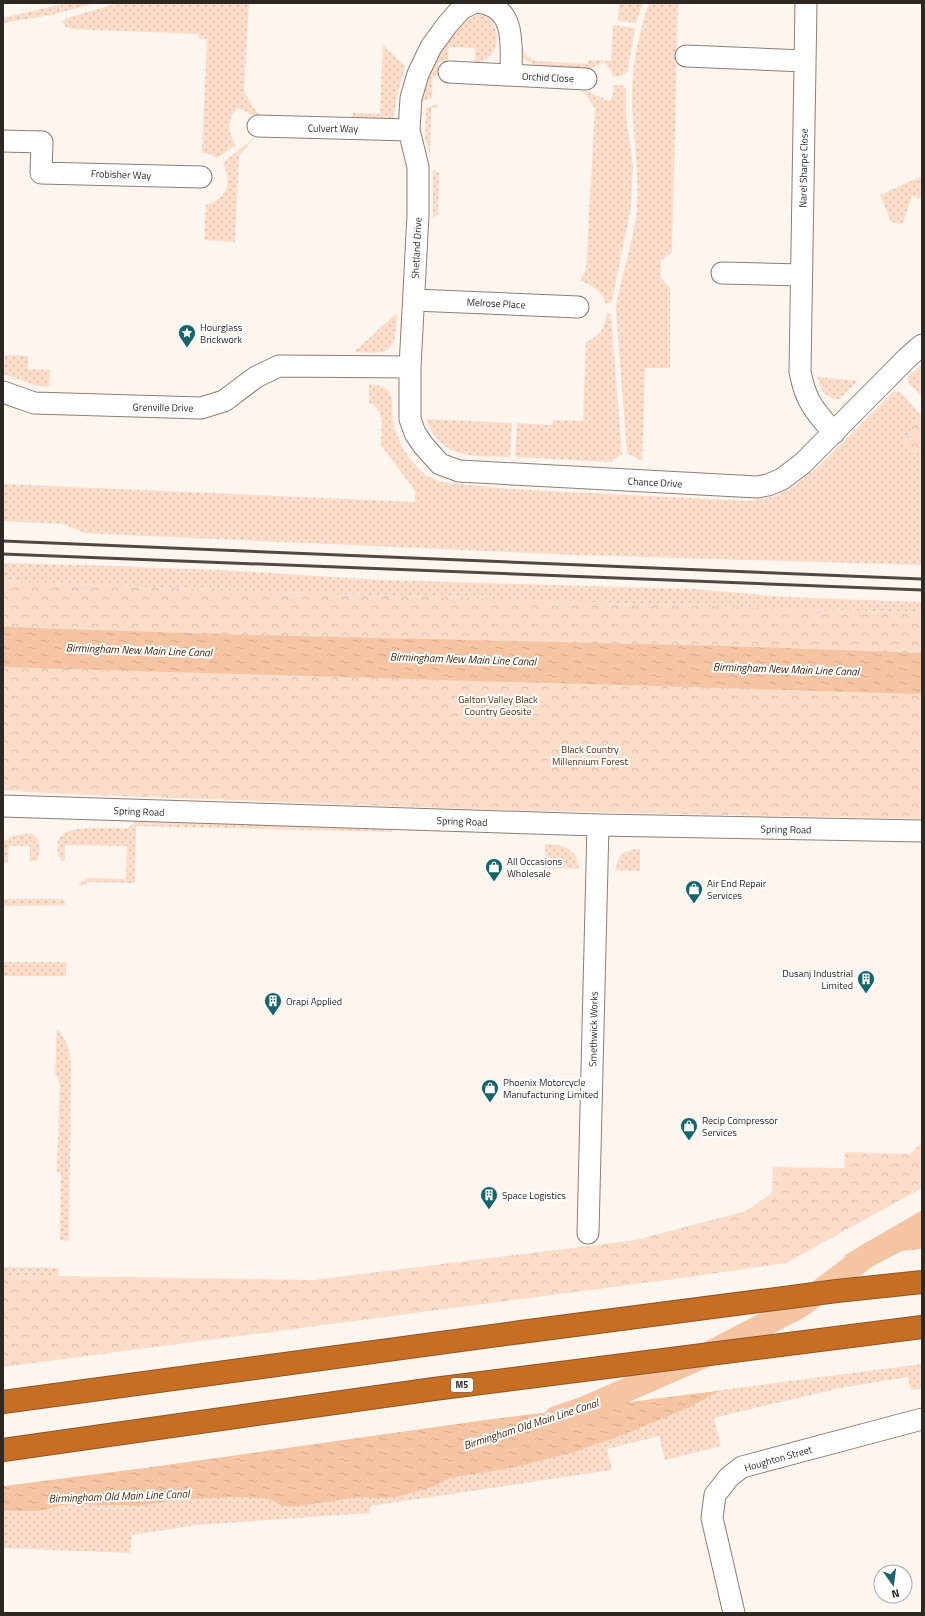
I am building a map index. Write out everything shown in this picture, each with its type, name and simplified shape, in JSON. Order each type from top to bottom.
[{"type":"highway","points":[[3,1402],[521,1332],[837,1291],[922,1282]]},
{"type":"highway","name":"M5","points":[[3,1450],[434,1388],[922,1327]]},
{"type":"street","points":[[409,130],[411,98],[418,74],[431,47],[461,9],[473,3]]},
{"type":"street","name":"Orchid Close","points":[[482,3],[490,4],[501,11],[509,25],[511,75]]},
{"type":"street","name":"Narel Sharpe Close","points":[[806,3],[800,372],[804,390],[811,406],[834,433]]},
{"type":"street","points":[[686,56],[806,61]]},
{"type":"street","name":"Orchid Close","points":[[449,72],[586,79]]},
{"type":"street","name":"Culvert Way","points":[[258,126],[409,130]]},
{"type":"street","name":"Shetland Drive","points":[[409,130],[418,167],[418,215],[410,367]]},
{"type":"street","name":"Frobisher Way","points":[[3,141],[42,142],[41,173],[201,177]]},
{"type":"street","points":[[722,273],[801,275]]},
{"type":"street","name":"Melrose Place","points":[[414,300],[578,307]]},
{"type":"street","name":"Chance Drive","points":[[410,367],[410,419],[415,433],[423,445],[440,464],[460,471],[757,487],[768,485],[782,479],[802,464],[907,358],[922,345]]},
{"type":"street","name":"Grenville Drive","points":[[3,392],[34,403],[201,408],[224,400],[256,377],[279,366],[410,367]]},
{"type":"street","name":"Spring Road","points":[[3,806],[598,825],[922,831]]},
{"type":"street","name":"Smethwick Works","points":[[588,1233],[598,825]]},
{"type":"street","name":"Houghton Street","points":[[734,1613],[712,1518],[715,1495],[729,1477],[742,1467],[922,1419]]},
{"type":"green space","points":[[67,3],[95,3],[51,15],[3,23],[3,18]]},
{"type":"green space","points":[[118,3],[249,3],[244,92],[259,115],[254,116],[238,108],[234,112],[230,121],[230,131],[236,145],[217,158],[210,154],[202,153],[207,39],[199,39],[199,34],[72,29],[66,27],[62,22],[67,18]]},
{"type":"green space","points":[[619,3],[643,3],[636,23],[618,21]]},
{"type":"green space","points":[[649,3],[678,3],[672,252],[661,261],[661,278],[670,288],[670,368],[645,368],[642,461],[627,453],[616,310],[633,234],[637,208],[637,169],[632,92],[634,66]]},
{"type":"green space","points":[[477,15],[486,16],[496,29],[497,38],[491,55],[485,61],[475,63],[475,48],[449,47],[448,62],[438,62],[438,76],[433,78],[432,98],[421,102],[422,90],[427,75],[445,44],[461,25]]},
{"type":"green space","points":[[613,25],[635,28],[628,71],[622,76],[613,77],[605,62],[582,72],[545,70],[525,60],[519,48],[523,48],[527,56],[536,61],[586,64],[590,60],[611,61]]},
{"type":"green space","points":[[383,45],[405,66],[397,96],[393,122],[352,119],[353,113],[380,114]]},
{"type":"green space","points":[[614,85],[621,85],[626,88],[626,117],[633,165],[631,207],[612,302],[606,304],[602,295],[596,289],[589,284],[580,281],[586,270],[595,108],[582,90],[610,101],[613,95]]},
{"type":"green space","points":[[438,104],[437,108],[431,108],[430,156],[425,139],[426,108]]},
{"type":"green space","points":[[256,136],[239,156],[235,242],[204,240],[206,205],[219,199],[228,183],[228,177],[223,163]]},
{"type":"green space","points":[[433,170],[439,173],[438,214],[433,218]]},
{"type":"green space","points":[[922,176],[922,199],[912,196],[903,223],[900,224],[889,221],[890,218],[880,195]]},
{"type":"green space","points":[[397,313],[395,336],[393,343],[389,348],[377,353],[354,352]]},
{"type":"green space","points":[[607,313],[611,315],[622,454],[611,462],[515,457],[517,423],[552,425],[553,420],[583,421],[586,342],[595,337],[601,330],[605,323]]},
{"type":"green space","points":[[5,355],[28,356],[28,369],[50,370],[49,387],[34,385],[4,374]]},
{"type":"green space","points":[[922,364],[922,396],[909,384],[908,377]]},
{"type":"green space","points":[[818,377],[858,381],[839,399],[834,399],[824,392],[820,386]]},
{"type":"green space","points":[[369,384],[382,386],[389,392],[391,395],[394,427],[402,447],[410,459],[426,476],[441,482],[511,489],[747,501],[772,497],[794,486],[821,464],[893,392],[901,392],[921,415],[912,427],[903,445],[922,455],[922,565],[578,555],[84,533],[64,524],[3,521],[3,484],[415,502],[415,491],[381,445],[382,420],[379,411],[369,402]]},
{"type":"green space","points":[[922,413],[922,455],[903,445],[912,427]]},
{"type":"green space","points":[[426,419],[512,423],[510,457],[472,455],[460,453],[450,449],[440,442],[432,432]]},
{"type":"green space","points":[[3,563],[238,571],[381,580],[694,589],[786,597],[922,602],[922,613],[216,590],[3,581]]},
{"type":"green space","name":"Galton Valley Black Country Geosite","points":[[3,581],[216,590],[922,613],[922,819],[498,810],[42,793],[3,790]]},
{"type":"green space","points":[[135,822],[389,828],[393,832],[136,826],[135,883],[87,882],[87,885],[79,886],[79,884],[88,878],[126,879],[127,846],[65,845],[65,861],[61,861],[57,848],[59,839],[64,833],[83,828],[127,828]]},
{"type":"green space","points":[[31,833],[35,835],[40,845],[37,861],[30,861],[30,846],[9,846],[8,862],[3,862],[3,842],[13,836]]},
{"type":"green space","points":[[545,844],[558,845],[568,849],[576,856],[579,869],[545,868]]},
{"type":"green space","points":[[640,849],[640,871],[615,870],[618,860],[625,852]]},
{"type":"green space","points":[[3,899],[63,899],[66,905],[3,906]]},
{"type":"green space","points":[[3,962],[66,962],[66,976],[3,976]]},
{"type":"green space","points":[[57,1028],[68,1046],[71,1067],[69,1241],[60,1240],[61,1173],[57,1172],[60,1084],[55,1073]]},
{"type":"green space","points":[[922,1142],[922,1188],[786,1263],[675,1279],[3,1367],[3,1275],[313,1280],[636,1240],[746,1211],[772,1193],[773,1167],[844,1168],[845,1152],[910,1154]]},
{"type":"green space","points":[[3,1267],[59,1268],[58,1276],[3,1275]]},
{"type":"green space","points":[[922,1364],[922,1389],[911,1390],[908,1377],[840,1388],[714,1418],[721,1446],[665,1460],[659,1436],[607,1449],[612,1470],[370,1506],[370,1513],[197,1525],[132,1535],[130,1553],[3,1548],[3,1509],[11,1511],[39,1511],[69,1504],[138,1506],[178,1500],[237,1497],[269,1499],[280,1505],[292,1507],[362,1497],[373,1498],[433,1487],[450,1478],[517,1467],[571,1453],[620,1436],[688,1408],[722,1390]]},
{"type":"water","name":"Birmingham New Main Line Canal","points":[[3,627],[249,635],[724,646],[922,653],[922,694],[3,667]]},
{"type":"water","points":[[922,1210],[922,1249],[842,1257]]},
{"type":"water","points":[[722,1390],[688,1408],[620,1436],[571,1453],[517,1467],[450,1478],[433,1487],[395,1497],[362,1497],[292,1507],[280,1505],[269,1499],[237,1497],[178,1500],[138,1506],[69,1504],[39,1511],[10,1511],[3,1509],[3,1486],[151,1467],[484,1420]]},
{"type":"pier","points":[[922,1249],[922,1251],[917,1252],[842,1259],[840,1257]]},
{"type":"pier","points":[[722,1388],[724,1390],[484,1420],[151,1467],[3,1486],[3,1484],[151,1465],[484,1418]]},
{"type":"waterway","name":"Birmingham Old Main Line Canal","points":[[556,1418],[585,1408],[702,1357],[800,1306],[868,1255],[922,1227]]},
{"type":"railway","points":[[3,541],[922,579]]},
{"type":"railway","points":[[3,554],[922,590]]},
{"type":"place","name":"Hourglass Brickwork","points":[[187,348]]},
{"type":"place","name":"All Occasions Wholesale","points":[[494,882]]},
{"type":"place","name":"Air End Repair Services","points":[[694,904]]},
{"type":"place","name":"Dusanj Industrial Limited","points":[[866,994]]},
{"type":"place","name":"Orapi Applied","points":[[273,1016]]},
{"type":"place","name":"Phoenix Motorcycle Manufacturing Limited","points":[[490,1103]]},
{"type":"place","name":"Recip Compressor Services","points":[[689,1141]]},
{"type":"place","name":"Space Logistics","points":[[489,1210]]},
{"type":"park label","name":"Black Country Millennium Forest","points":[[590,754]]}]
